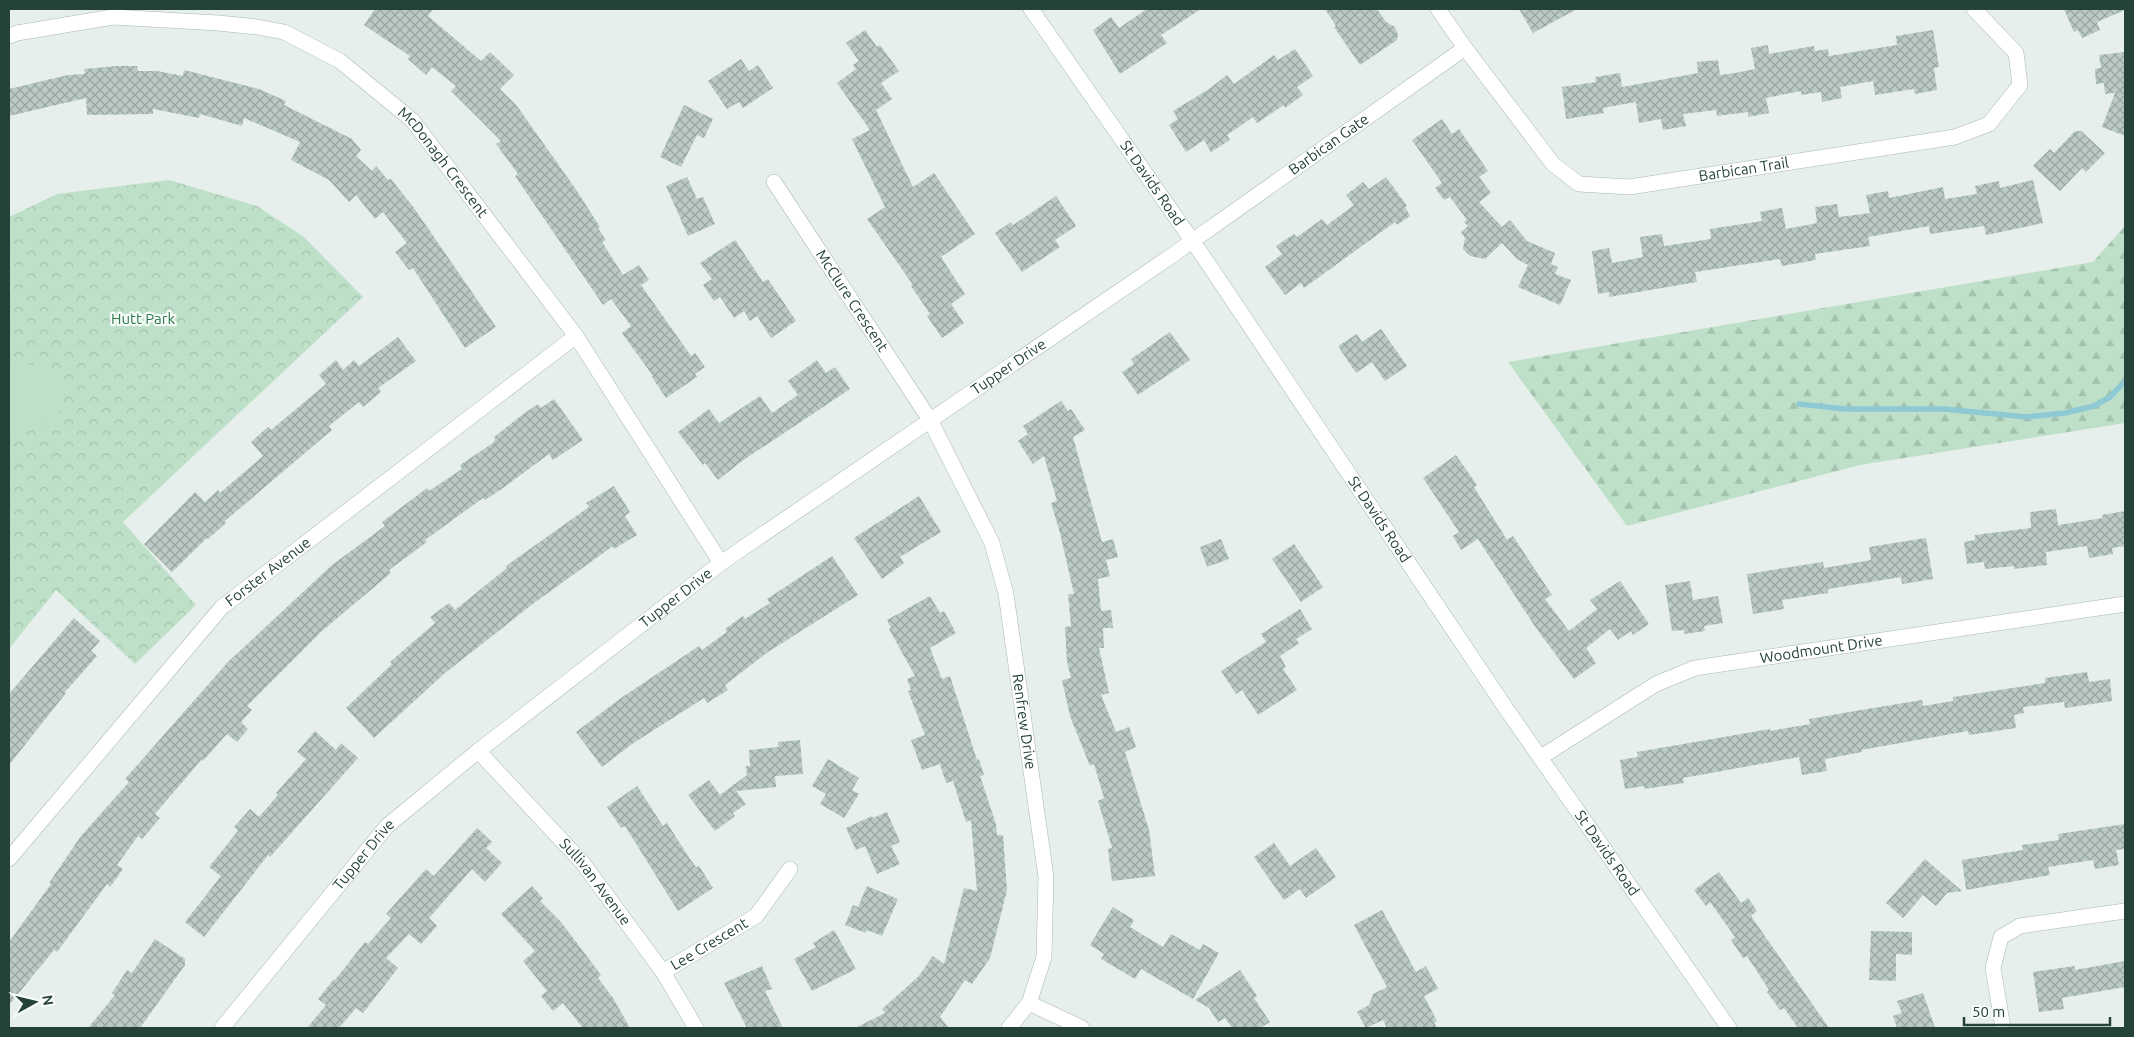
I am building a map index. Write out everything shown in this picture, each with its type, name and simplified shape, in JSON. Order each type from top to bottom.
[{"type":"street","name":"St Davids Road","points":[[1031,9],[1192,241],[1501,702],[1728,1028]]},
{"type":"street","name":"Barbican Trail","points":[[1438,9],[1465,48],[1553,164],[1579,184],[1629,187],[1956,136],[1989,124],[2020,85],[2016,53],[1974,9]]},
{"type":"street","name":"McDonagh Crescent","points":[[9,36],[113,13],[256,27],[284,32],[340,61],[412,120],[576,336],[720,563]]},
{"type":"street","name":"Barbican Gate","points":[[1192,241],[1264,188],[1465,48]]},
{"type":"street","name":"McClure Crescent","points":[[774,182],[930,420]]},
{"type":"street","name":"Tupper Drive","points":[[222,1028],[387,826],[478,751],[720,563],[1192,241]]},
{"type":"street","name":"Forster Avenue","points":[[9,858],[222,607],[576,336]]},
{"type":"street","name":"Renfrew Drive","points":[[930,420],[992,542],[1006,594],[1046,877],[1044,957],[1029,1003],[1009,1028]]},
{"type":"street","name":"Woodmount Drive","points":[[1541,757],[1656,684],[1695,668],[2125,604]]},
{"type":"street","name":"Sullivan Avenue","points":[[478,751],[582,862],[663,972],[696,1028]]},
{"type":"street","name":"Lee Crescent","points":[[663,972],[756,916],[790,869]]},
{"type":"street","points":[[2003,1028],[1993,968],[2001,938],[2020,926],[2125,911]]},
{"type":"street","points":[[1029,1003],[1082,1028]]},
{"type":"green space","name":"Hutt Park","points":[[169,180],[257,206],[304,237],[363,297],[123,522],[196,605],[135,664],[56,590],[9,649],[9,217],[57,194]]},
{"type":"green space","points":[[2125,226],[2125,423],[1860,465],[1627,526],[1508,362],[2093,262]]},
{"type":"green space","points":[[27,364],[44,367],[62,383],[64,404],[53,422],[9,432],[9,369]]},
{"type":"building","points":[[375,9],[433,9],[428,16],[481,61],[490,52],[514,75],[500,89],[517,106],[577,191],[600,227],[598,228],[606,240],[602,242],[623,275],[639,265],[649,280],[641,285],[691,356],[695,353],[705,367],[695,374],[697,377],[666,398],[653,376],[622,333],[631,326],[611,299],[603,305],[515,176],[518,174],[496,144],[501,141],[451,91],[456,86],[432,67],[426,75],[408,59],[410,56],[364,25]]},
{"type":"building","points":[[1147,9],[1201,9],[1161,35],[1167,43],[1120,74],[1093,30],[1111,17],[1119,28]]},
{"type":"building","points":[[1325,9],[1377,9],[1386,22],[1395,27],[1398,35],[1397,40],[1360,65],[1334,27],[1336,26]]},
{"type":"building","points":[[1519,9],[1577,9],[1533,33]]},
{"type":"building","points":[[2064,9],[2125,10],[2097,22],[2100,30],[2082,38],[2078,30],[2074,32]]},
{"type":"building","points":[[865,30],[877,47],[880,45],[899,71],[881,83],[892,99],[876,110],[913,187],[934,173],[975,234],[941,257],[965,294],[951,304],[964,323],[942,338],[927,316],[930,314],[911,286],[913,285],[867,219],[885,207],[852,139],[870,130],[837,83],[856,69],[853,65],[859,61],[846,43]]},
{"type":"building","points":[[1933,30],[1939,67],[1934,68],[1937,90],[1915,94],[1914,89],[1875,95],[1873,81],[1840,87],[1842,98],[1822,102],[1821,92],[1801,95],[1801,91],[1766,98],[1769,113],[1748,117],[1748,112],[1717,116],[1716,110],[1683,114],[1686,126],[1663,130],[1661,119],[1639,123],[1636,102],[1603,108],[1604,113],[1566,119],[1562,87],[1596,82],[1595,77],[1620,73],[1622,87],[1698,73],[1697,62],[1718,60],[1720,75],[1735,73],[1755,69],[1751,48],[1768,45],[1769,54],[1814,46],[1815,51],[1828,49],[1829,56],[1897,45],[1896,36]]},
{"type":"building","points":[[1295,49],[1313,76],[1297,87],[1303,95],[1285,108],[1284,105],[1257,123],[1253,117],[1227,135],[1230,140],[1211,152],[1204,140],[1186,152],[1169,125],[1178,119],[1173,111],[1209,89],[1227,75],[1234,84],[1274,55],[1278,60]]},
{"type":"building","points":[[2125,52],[2125,136],[2102,127],[2115,93],[2105,94],[2104,83],[2096,84],[2095,69],[2101,68],[2099,55]]},
{"type":"building","points":[[741,59],[749,71],[758,65],[773,88],[743,108],[739,102],[727,109],[708,81]]},
{"type":"building","points":[[137,66],[138,71],[157,71],[183,76],[184,70],[259,89],[286,101],[284,105],[352,139],[361,150],[356,156],[372,171],[376,166],[388,180],[391,179],[414,208],[496,327],[465,348],[413,268],[409,270],[395,252],[407,243],[383,212],[375,219],[356,195],[349,202],[329,180],[291,160],[300,142],[244,118],[242,126],[200,114],[199,118],[153,109],[153,114],[87,115],[86,98],[9,116],[9,89],[68,75],[85,74],[84,69]]},
{"type":"building","points":[[684,105],[713,119],[704,138],[697,135],[681,167],[660,157]]},
{"type":"building","points":[[1442,119],[1452,134],[1459,129],[1488,171],[1479,177],[1491,193],[1479,202],[1502,227],[1510,220],[1527,241],[1555,253],[1551,264],[1558,267],[1555,274],[1571,280],[1560,305],[1518,287],[1528,265],[1517,259],[1502,243],[1485,259],[1470,256],[1463,249],[1465,238],[1461,232],[1468,226],[1464,222],[1467,220],[1450,197],[1444,200],[1435,188],[1442,183],[1412,140]]},
{"type":"building","points":[[2075,131],[2081,131],[2105,153],[2086,172],[2082,168],[2060,191],[2033,166],[2050,149],[2054,153]]},
{"type":"building","points":[[687,177],[697,199],[703,197],[715,224],[688,236],[666,186]]},
{"type":"building","points":[[1386,177],[1407,206],[1405,207],[1410,216],[1397,225],[1395,222],[1304,288],[1301,283],[1285,295],[1265,267],[1282,254],[1276,246],[1294,234],[1297,237],[1322,219],[1327,225],[1354,205],[1346,195],[1363,182],[1369,189]]},
{"type":"building","points":[[2033,180],[2043,223],[1986,235],[1984,226],[1930,234],[1929,226],[1868,237],[1870,246],[1815,254],[1816,260],[1782,266],[1780,259],[1695,272],[1697,282],[1609,297],[1609,292],[1598,294],[1592,251],[1609,248],[1612,263],[1643,257],[1640,237],[1662,234],[1664,246],[1711,239],[1710,229],[1762,221],[1760,212],[1782,208],[1786,229],[1817,223],[1815,207],[1837,204],[1839,217],[1870,213],[1866,195],[1888,191],[1889,198],[1943,187],[1945,199],[1977,194],[1975,186],[1999,181],[2000,188]]},
{"type":"building","points":[[1056,196],[1076,226],[1055,240],[1060,247],[1022,272],[995,233],[1011,222],[1013,225]]},
{"type":"building","points":[[735,240],[763,282],[768,279],[796,321],[771,338],[757,316],[750,321],[744,311],[734,318],[720,297],[714,301],[703,285],[712,279],[700,263]]},
{"type":"building","points":[[1381,329],[1407,366],[1385,381],[1372,362],[1356,373],[1338,346],[1357,334],[1362,342]]},
{"type":"building","points":[[1170,332],[1190,360],[1138,395],[1122,372],[1134,364],[1131,359]]},
{"type":"building","points":[[398,337],[416,361],[378,388],[381,392],[363,407],[359,402],[329,426],[332,430],[225,521],[226,523],[207,538],[172,572],[144,544],[195,492],[205,502],[218,490],[220,493],[263,456],[251,442],[268,427],[271,430],[326,384],[319,375],[336,360],[343,370],[354,360],[359,366]]},
{"type":"building","points":[[817,360],[826,373],[835,367],[850,389],[742,461],[718,480],[705,463],[703,465],[678,432],[709,409],[719,423],[760,396],[772,413],[798,395],[788,381]]},
{"type":"building","points":[[554,399],[583,440],[553,460],[549,454],[503,488],[485,500],[483,498],[425,540],[427,542],[389,570],[391,573],[322,631],[247,706],[252,710],[241,722],[248,729],[237,742],[227,734],[203,761],[202,759],[155,814],[160,818],[142,839],[138,836],[117,865],[123,869],[110,887],[107,884],[57,952],[54,950],[9,1005],[9,942],[51,884],[49,883],[81,836],[129,782],[125,779],[228,662],[332,565],[385,526],[382,522],[427,488],[429,491],[462,469],[460,465],[493,443],[494,437],[522,415],[538,404],[541,408]]},
{"type":"building","points":[[1061,401],[1068,411],[1071,409],[1085,430],[1073,437],[1102,542],[1113,539],[1118,557],[1106,560],[1110,576],[1098,579],[1101,611],[1111,610],[1113,628],[1103,628],[1104,648],[1099,648],[1109,693],[1101,695],[1116,732],[1129,727],[1136,747],[1125,752],[1149,830],[1155,876],[1112,881],[1108,849],[1112,848],[1098,801],[1104,798],[1094,764],[1090,766],[1070,716],[1062,680],[1071,678],[1067,662],[1065,627],[1071,626],[1068,594],[1074,594],[1051,503],[1057,501],[1044,456],[1033,464],[1018,441],[1028,434],[1023,426]]},
{"type":"building","points":[[1456,455],[1477,485],[1474,487],[1507,540],[1513,536],[1552,595],[1545,599],[1569,631],[1597,609],[1590,600],[1620,581],[1649,624],[1633,635],[1631,631],[1618,640],[1610,629],[1586,648],[1596,663],[1574,679],[1536,628],[1478,539],[1461,550],[1453,536],[1459,532],[1423,478]]},
{"type":"building","points":[[614,486],[630,512],[625,516],[637,535],[614,549],[613,546],[534,603],[445,673],[374,738],[346,708],[392,664],[390,662],[435,623],[430,617],[449,603],[455,610],[507,568],[506,566],[589,507],[586,503]]},
{"type":"building","points":[[919,496],[941,532],[900,557],[904,563],[882,579],[854,538]]},
{"type":"building","points":[[2056,509],[2058,525],[2103,518],[2102,515],[2125,511],[2125,546],[2112,548],[2113,554],[2089,558],[2087,546],[2046,552],[2047,565],[2014,569],[2014,566],[1985,569],[1984,562],[1967,564],[1964,542],[1975,540],[1975,535],[2031,528],[2030,512]]},
{"type":"building","points":[[1926,538],[1933,579],[1902,584],[1901,577],[1828,589],[1828,593],[1782,600],[1784,609],[1753,614],[1747,574],[1823,562],[1824,568],[1871,560],[1869,547]]},
{"type":"building","points":[[1221,539],[1229,559],[1207,567],[1200,547]]},
{"type":"building","points":[[1294,544],[1323,587],[1301,602],[1272,559]]},
{"type":"building","points":[[832,556],[858,595],[768,652],[725,685],[728,690],[707,703],[704,698],[632,744],[602,767],[576,732],[621,698],[699,646],[702,650],[727,632],[725,629],[743,616],[745,619],[770,603],[767,599]]},
{"type":"building","points":[[1690,581],[1693,600],[1718,596],[1723,623],[1704,626],[1705,631],[1684,634],[1684,630],[1672,631],[1665,585]]},
{"type":"building","points":[[930,596],[940,613],[944,611],[956,633],[930,648],[942,679],[950,676],[977,760],[979,759],[984,775],[980,776],[996,824],[997,835],[1003,835],[1007,890],[990,958],[972,984],[965,980],[940,1017],[949,1028],[855,1028],[885,1013],[882,1009],[918,977],[933,956],[944,964],[964,888],[977,891],[971,820],[966,822],[953,781],[946,783],[940,764],[922,770],[911,740],[925,735],[908,691],[911,690],[907,679],[915,676],[889,629],[891,628],[887,620]]},
{"type":"building","points":[[1300,609],[1312,629],[1296,639],[1299,643],[1280,656],[1286,667],[1283,669],[1297,690],[1258,715],[1242,690],[1236,694],[1221,671],[1266,642],[1261,634]]},
{"type":"building","points":[[74,618],[100,641],[91,651],[97,656],[65,692],[9,765],[9,694]]},
{"type":"building","points":[[2087,672],[2089,682],[2110,679],[2112,701],[2065,708],[2064,702],[2023,707],[2024,713],[2014,715],[2016,728],[1969,735],[1968,731],[1861,750],[1862,752],[1825,759],[1827,771],[1802,775],[1799,757],[1683,778],[1684,783],[1644,789],[1644,786],[1625,789],[1620,760],[1638,757],[1637,752],[1810,724],[1809,719],[1922,700],[1923,706],[1953,701],[1953,697],[2045,683],[2045,678]]},
{"type":"building","points":[[315,731],[336,750],[341,743],[358,758],[270,857],[268,855],[204,937],[185,922],[221,876],[209,867],[238,831],[234,827],[250,809],[259,817],[278,795],[276,793],[306,759],[297,752]]},
{"type":"building","points":[[800,740],[803,774],[775,776],[776,787],[736,791],[746,804],[733,813],[735,816],[715,831],[688,795],[709,780],[720,795],[747,775],[746,766],[750,766],[749,750],[778,747],[778,742]]},
{"type":"building","points":[[828,759],[859,778],[852,790],[859,794],[844,818],[820,804],[826,794],[812,786]]},
{"type":"building","points":[[637,786],[663,826],[667,823],[690,859],[696,867],[699,866],[713,888],[678,911],[625,826],[621,828],[607,807]]},
{"type":"building","points":[[887,812],[900,842],[891,846],[900,864],[877,874],[865,846],[856,850],[846,828],[872,816],[873,818]]},
{"type":"building","points":[[2125,824],[2125,849],[2116,850],[2119,865],[2095,869],[2093,860],[2048,867],[2050,875],[1966,890],[1962,860],[2023,850],[2022,845],[2059,840],[2058,834]]},
{"type":"building","points":[[477,828],[492,842],[486,848],[502,863],[485,882],[472,869],[429,918],[437,926],[421,944],[409,934],[386,958],[398,968],[363,1013],[356,1008],[339,1028],[307,1028],[326,1005],[318,999],[365,942],[368,944],[391,918],[386,914],[426,869],[434,876]]},
{"type":"building","points":[[1274,843],[1290,866],[1316,848],[1336,877],[1306,898],[1300,889],[1284,900],[1254,857]]},
{"type":"building","points":[[1925,859],[1962,891],[1947,893],[1936,906],[1923,895],[1903,918],[1886,903]]},
{"type":"building","points":[[1719,872],[1741,903],[1748,898],[1757,911],[1751,916],[1829,1028],[1798,1028],[1784,1008],[1780,1010],[1767,992],[1769,990],[1747,956],[1743,958],[1731,940],[1735,937],[1710,902],[1706,906],[1694,890]]},
{"type":"building","points":[[532,886],[543,898],[540,901],[561,922],[601,975],[598,978],[613,998],[630,1028],[583,1028],[563,1003],[553,1011],[541,996],[547,991],[523,961],[535,951],[501,914]]},
{"type":"building","points":[[867,886],[898,899],[882,936],[867,930],[866,933],[845,925],[853,905],[858,907]]},
{"type":"building","points":[[1113,907],[1134,920],[1130,927],[1163,947],[1171,934],[1200,950],[1203,944],[1219,953],[1193,999],[1141,969],[1135,979],[1101,959],[1104,954],[1090,945]]},
{"type":"building","points":[[1382,910],[1416,972],[1426,966],[1438,989],[1424,996],[1437,1021],[1434,1023],[1437,1028],[1387,1028],[1383,1020],[1366,1028],[1357,1012],[1369,1005],[1373,994],[1387,987],[1354,925]]},
{"type":"building","points":[[834,930],[856,969],[812,991],[794,959],[816,947],[813,943]]},
{"type":"building","points":[[1871,931],[1912,932],[1912,955],[1896,954],[1896,981],[1869,980]]},
{"type":"building","points":[[155,939],[185,959],[185,965],[140,1028],[88,1028],[115,995],[112,993],[127,970],[132,973]]},
{"type":"building","points":[[2125,961],[2125,987],[2062,998],[2064,1009],[2039,1012],[2033,972],[2075,966],[2075,970]]},
{"type":"building","points":[[762,966],[772,989],[765,991],[783,1028],[747,1028],[724,983]]},
{"type":"building","points":[[1240,970],[1257,996],[1254,998],[1270,1022],[1260,1028],[1232,1028],[1225,1018],[1218,1022],[1209,1008],[1195,1000]]},
{"type":"building","points":[[1923,993],[1935,1028],[1897,1028],[1893,1016],[1902,1013],[1897,1001]]},
{"type":"waterway","points":[[1799,404],[1845,409],[1944,409],[2026,417],[2065,413],[2094,406],[2110,397],[2125,381]]}]
